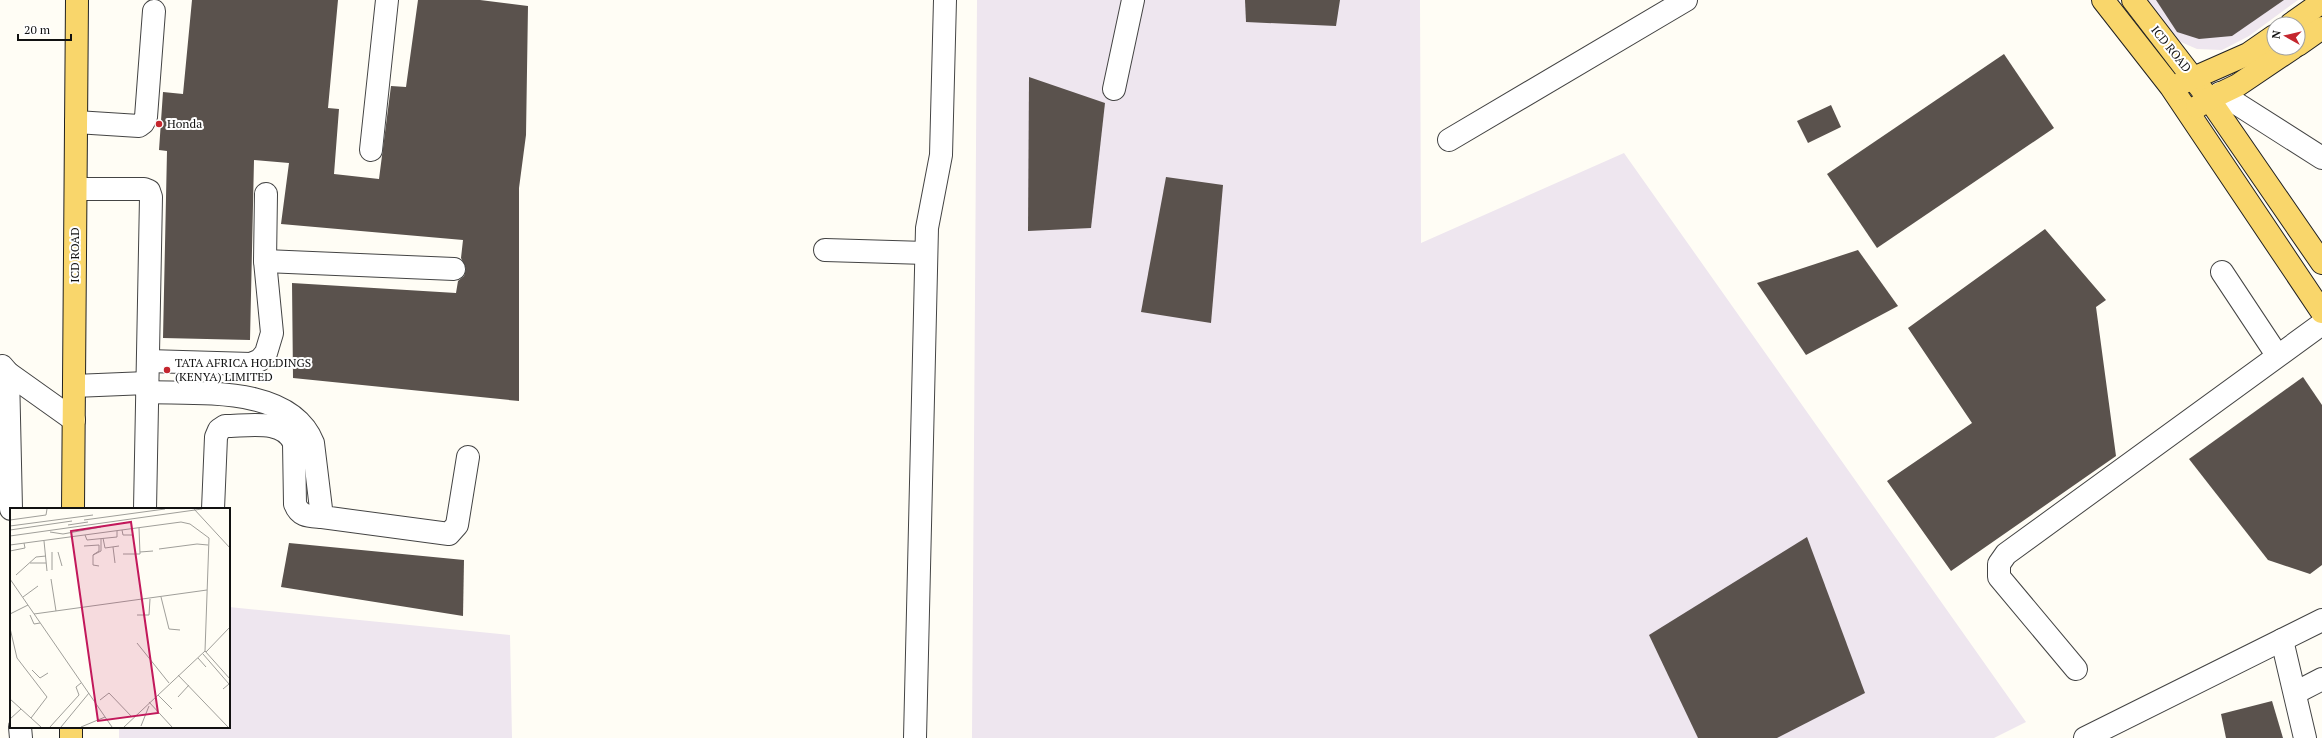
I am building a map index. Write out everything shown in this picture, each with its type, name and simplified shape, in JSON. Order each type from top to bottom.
[{"type":"main road","name":"ICD ROAD","points":[[73,508],[77,0]]},
{"type":"main road","name":"ICD ROAD","points":[[2103,0],[2172,87],[2322,312]]},
{"type":"main road","name":"ICD ROAD","points":[[2133,0],[2193,78],[2214,96],[2322,263]]},
{"type":"main road","points":[[2302,16],[2322,2]]},
{"type":"main road","points":[[2306,39],[2322,28]]},
{"type":"main road","points":[[2172,87],[2248,54],[2266,42]]},
{"type":"main road","points":[[2189,113],[2214,96],[2238,85],[2281,56]]},
{"type":"lane","points":[[371,150],[387,0]]},
{"type":"lane","points":[[915,738],[927,228],[941,155],[945,0]]},
{"type":"lane","points":[[1114,89],[1132,0]]},
{"type":"lane","points":[[1449,140],[1686,0]]},
{"type":"lane","points":[[76,122],[139,126],[143,124],[146,117],[154,11]]},
{"type":"lane","points":[[2214,96],[2322,158]]},
{"type":"lane","points":[[76,189],[144,189],[149,191],[151,197],[145,508]]},
{"type":"lane","points":[[148,361],[251,364],[260,360],[268,349],[272,333],[265,261],[266,194]]},
{"type":"lane","points":[[825,250],[926,253]]},
{"type":"lane","points":[[265,261],[454,269]]},
{"type":"lane","points":[[2222,272],[2277,355]]},
{"type":"lane","points":[[2076,669],[1999,577],[1999,564],[2006,554],[2277,355],[2322,324]]},
{"type":"lane","points":[[4,368],[74,420]]},
{"type":"lane","points":[[4,368],[11,508]]},
{"type":"lane","points":[[74,386],[147,387],[244,397],[276,407],[293,416],[303,426],[313,443],[322,517]]},
{"type":"lane","points":[[213,508],[216,437],[219,430],[225,426],[274,426],[283,429],[290,435],[294,444],[295,504],[298,512],[302,515],[449,534],[457,525],[468,457]]},
{"type":"lane","points":[[2085,738],[2322,620]]},
{"type":"lane","points":[[2282,640],[2305,738]]},
{"type":"lane","points":[[2295,693],[2322,679]]},
{"type":"lane","points":[[20,728],[21,738]]},
{"type":"shaded area","points":[[977,0],[1420,0],[1421,243],[1624,153],[2026,722],[1994,738],[972,738]]},
{"type":"shaded area","points":[[2146,0],[2298,0],[2276,16],[2266,16],[2266,24],[2249,36],[2222,50],[2197,49],[2174,39]]},
{"type":"shaded area","points":[[230,607],[510,635],[512,738],[119,738],[119,728],[230,728]]},
{"type":"building","points":[[192,0],[338,0],[328,108],[339,109],[334,174],[379,179],[391,86],[406,87],[418,0],[480,0],[528,6],[526,135],[519,188],[519,401],[293,378],[292,283],[456,293],[458,281],[464,276],[466,269],[461,258],[463,240],[281,224],[289,163],[254,160],[250,340],[163,338],[167,151],[159,150],[163,92],[183,94]]},
{"type":"building","points":[[1245,0],[1340,0],[1336,26],[1246,22]]},
{"type":"building","points":[[2156,0],[2284,0],[2232,36],[2199,39],[2177,32]]},
{"type":"building","points":[[2004,54],[2054,128],[1877,248],[1827,174]]},
{"type":"building","points":[[1029,77],[1105,103],[1091,228],[1028,231]]},
{"type":"building","points":[[1831,105],[1841,127],[1808,143],[1797,121]]},
{"type":"building","points":[[1166,177],[1223,185],[1211,323],[1141,312]]},
{"type":"building","points":[[2045,229],[2106,300],[2096,307],[2116,456],[1951,571],[1887,481],[1972,423],[1908,328]]},
{"type":"building","points":[[1858,250],[1898,306],[1806,355],[1757,283]]},
{"type":"building","points":[[2303,377],[2322,405],[2322,565],[2310,574],[2268,560],[2189,459]]},
{"type":"building","points":[[1807,537],[1865,693],[1777,738],[1698,738],[1649,635]]},
{"type":"building","points":[[289,543],[464,560],[463,616],[281,587]]},
{"type":"building","points":[[2272,701],[2283,738],[2226,738],[2221,714]]},
{"type":"place","name":"Honda","points":[[159,124]]},
{"type":"place","name":"TATA AFRICA HOLDINGS (KENYA) LIMITED","points":[[167,370]]}]
